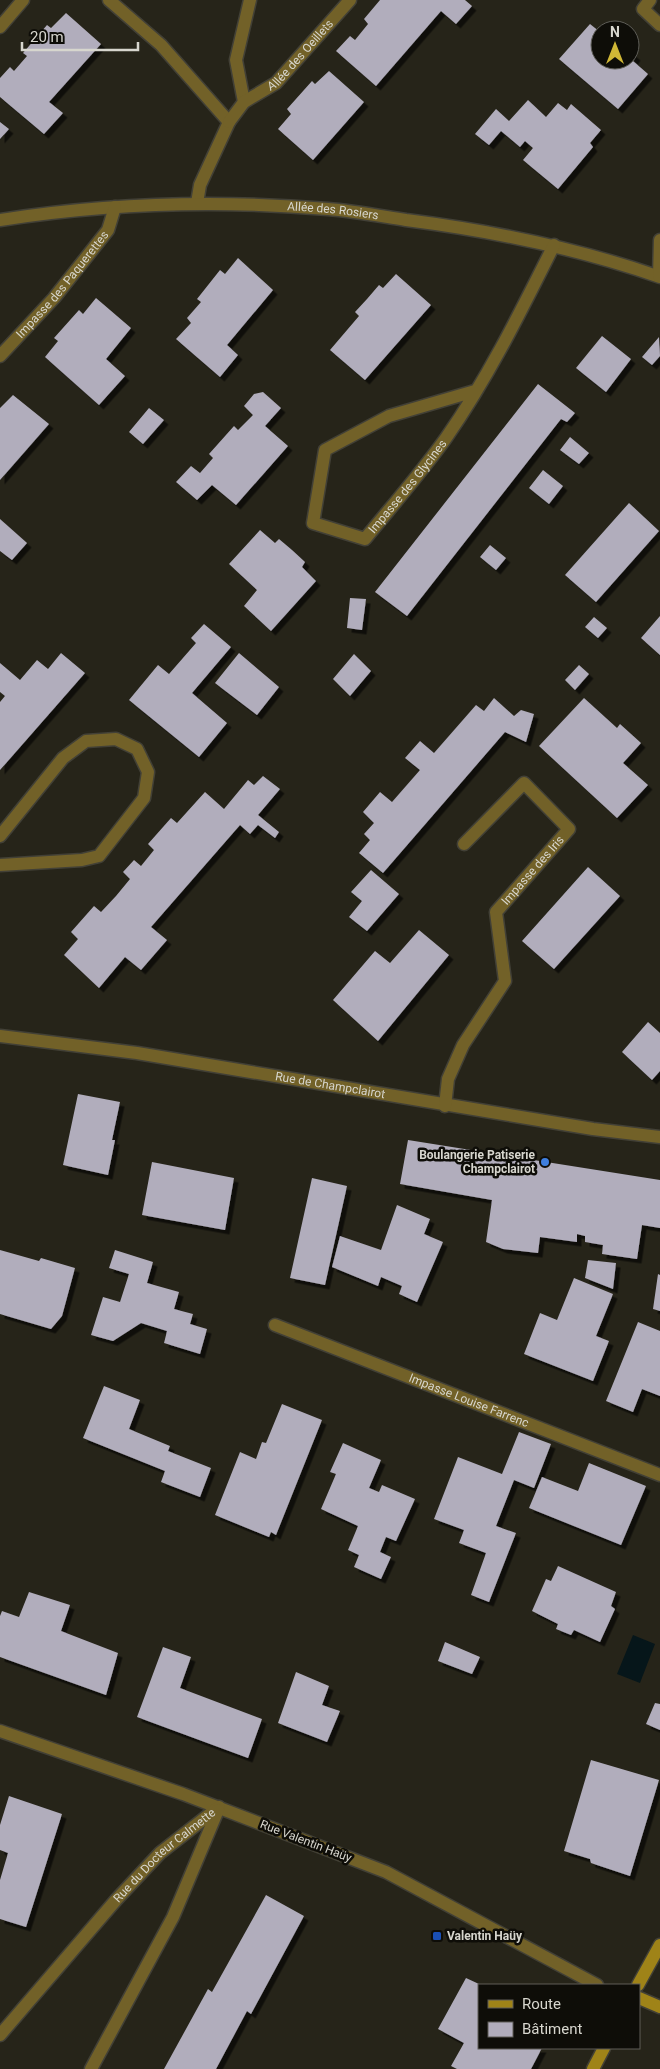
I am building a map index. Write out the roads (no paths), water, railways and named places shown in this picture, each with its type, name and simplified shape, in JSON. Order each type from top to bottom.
[{"type":"street","points":[[0,27],[23,0]]},
{"type":"street","points":[[109,0],[161,45],[229,122]]},
{"type":"street","points":[[244,102],[236,60],[250,0]]},
{"type":"street","name":"Allée des Oeillets","points":[[197,203],[200,185],[229,122],[244,102],[276,83],[350,0]]},
{"type":"street","points":[[650,0],[643,9],[660,25]]},
{"type":"street","name":"Allée des Rosiers","points":[[0,220],[115,207],[197,203],[328,209],[466,228],[554,245],[659,276]]},
{"type":"street","name":"Impasse des Paquerettes","points":[[0,356],[54,298],[108,230],[115,207]]},
{"type":"street","points":[[659,276],[660,240]]},
{"type":"street","name":"Impasse des Glycines","points":[[476,391],[389,416],[325,450],[313,523],[365,539],[446,438],[476,391],[498,356],[554,245]]},
{"type":"street","points":[[0,836],[63,758],[86,742],[116,739],[138,749],[148,772],[144,798],[100,856],[82,860],[0,865]]},
{"type":"street","name":"Impasse des Iris","points":[[445,1106],[448,1079],[463,1045],[505,981],[496,912],[569,829],[524,783],[464,844]]},
{"type":"street","name":"Rue de Champclairot","points":[[0,1036],[136,1053],[593,1130],[660,1137]]},
{"type":"street","name":"Impasse Louise Farrenc","points":[[275,1325],[660,1475]]},
{"type":"street","name":"Rue Valentin Haüy","points":[[0,1731],[219,1807],[386,1872],[595,1984]]},
{"type":"street","name":"Rue du Docteur Calmette","points":[[0,2035],[116,1900],[160,1852],[219,1807]]},
{"type":"street","name":"Rue du Docteur Calmette","points":[[91,2069],[173,1917],[219,1807]]},
{"type":"street","points":[[639,1984],[660,1945]]},
{"type":"street","points":[[640,1998],[660,2007]]},
{"type":"street","points":[[593,2069],[603,2049]]},
{"type":"place","name":"Boulangerie Patiserie Champclairot","points":[[545,1162]]},
{"type":"place","name":"Valentin Haüy","points":[[437,1936]]}]
